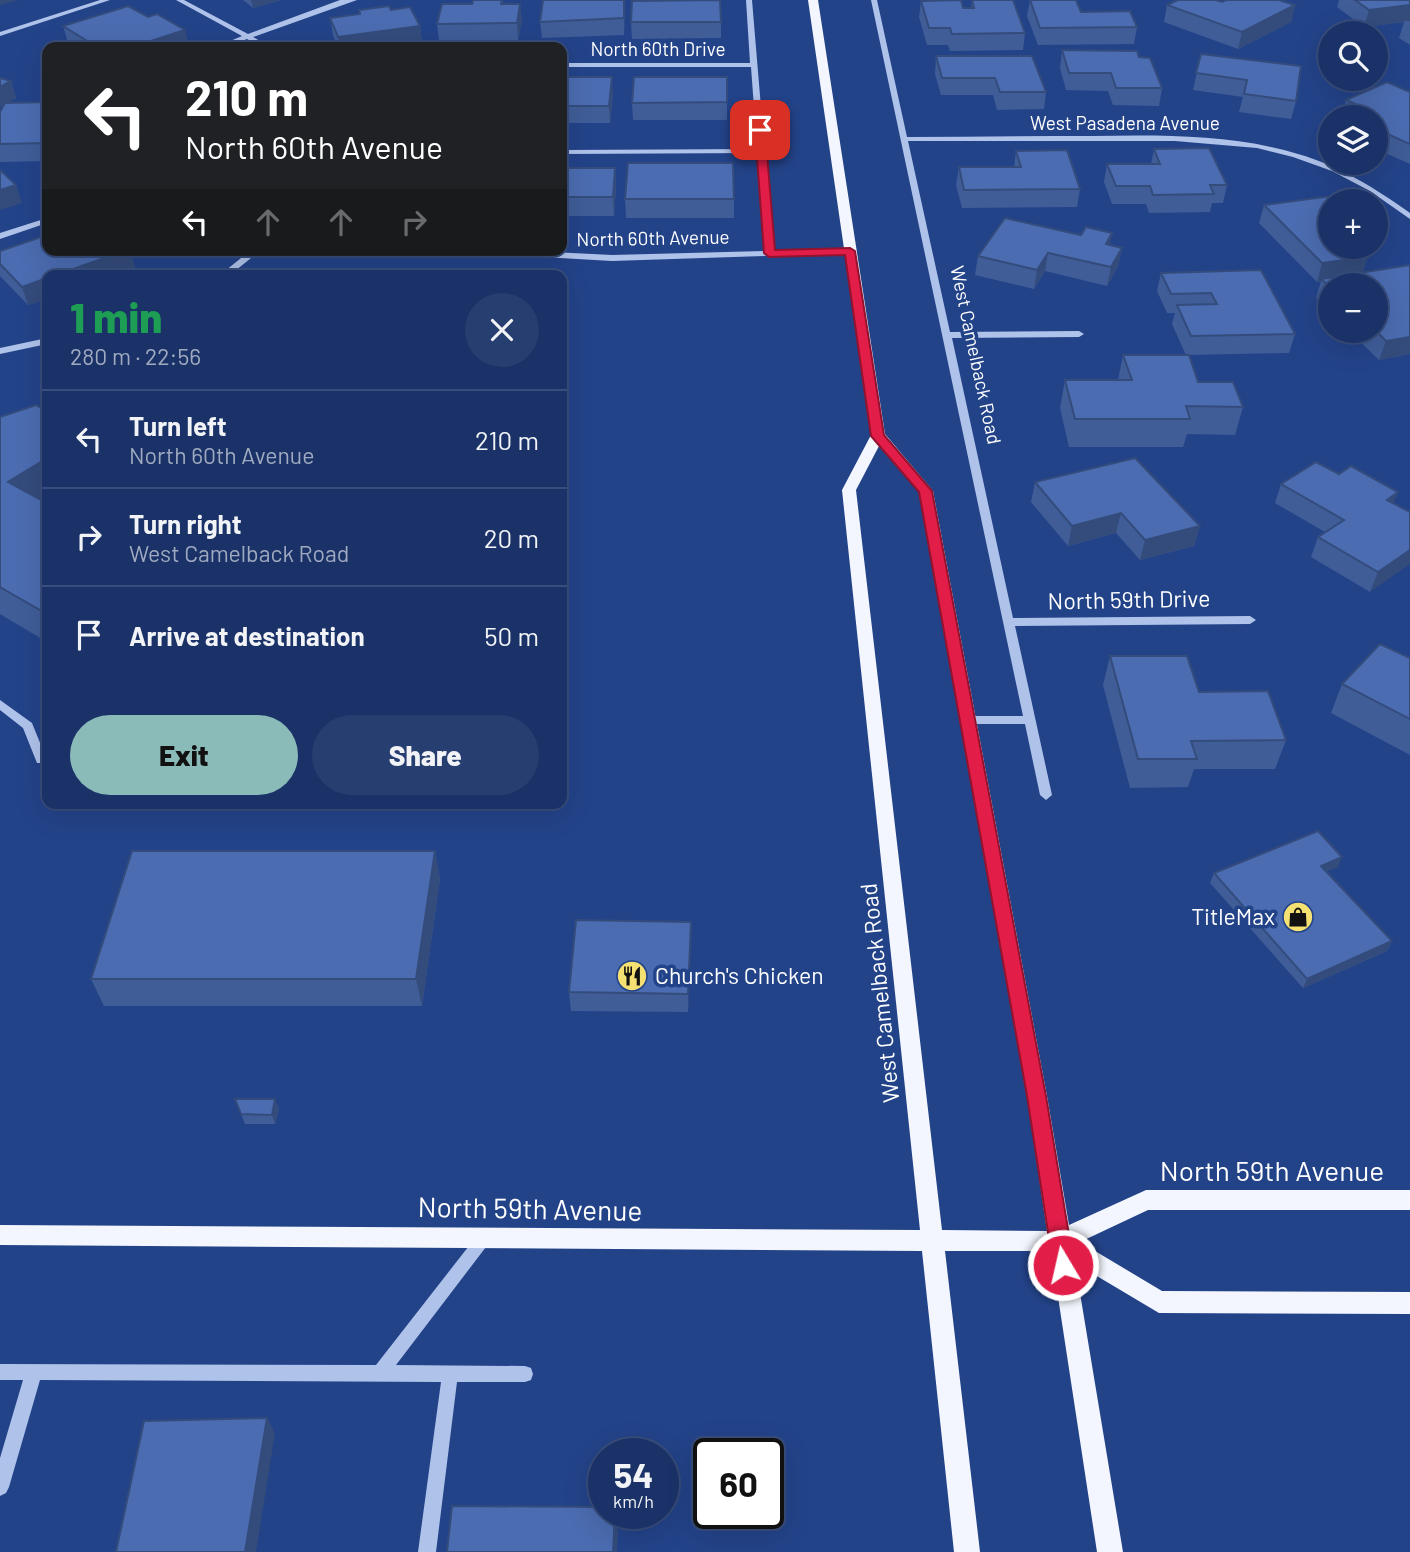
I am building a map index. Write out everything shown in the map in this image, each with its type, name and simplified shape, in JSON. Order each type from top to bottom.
[{"type":"main road","points":[[813,0],[878,436],[926,491],[970,720],[1037,1096],[1110,1552]]},
{"type":"main road","name":"West Camelback Road","points":[[878,436],[849,490],[967,1552]]},
{"type":"main road","name":"North 59th Avenue","points":[[0,1235],[1059,1241],[1146,1200],[1410,1200]]},
{"type":"main road","points":[[1059,1241],[1159,1302],[1410,1303]]},
{"type":"street","points":[[0,34],[107,0]]},
{"type":"street","points":[[179,0],[257,42]]},
{"type":"street","points":[[233,42],[344,1],[354,0]]},
{"type":"street","points":[[749,0],[769,253]]},
{"type":"street","name":"West Camelback Road","points":[[874,0],[1046,795]]},
{"type":"street","name":"North 60th Drive","points":[[567,65],[754,65]]},
{"type":"street","name":"West Pasadena Avenue","points":[[905,139],[1164,137],[1232,140],[1307,158],[1339,170],[1391,201],[1410,217]]},
{"type":"street","points":[[567,152],[761,151]]},
{"type":"street","name":"North 60th Avenue","points":[[567,256],[612,258],[850,251]]},
{"type":"street","points":[[231,270],[249,256]]},
{"type":"street","points":[[947,335],[1079,334]]},
{"type":"street","points":[[0,351],[42,342]]},
{"type":"street","name":"North 59th Drive","points":[[1009,622],[1250,620]]},
{"type":"street","points":[[0,704],[28,726],[41,760]]},
{"type":"street","points":[[970,720],[1031,720]]},
{"type":"street","points":[[380,1373],[484,1238]]},
{"type":"street","points":[[0,1371],[526,1374]]},
{"type":"street","points":[[0,1488],[34,1372]]},
{"type":"street","points":[[427,1552],[450,1374]]},
{"type":"lane","points":[[0,236],[42,222]]},
{"type":"building","points":[[473,0],[502,0],[501,4],[520,4],[517,23],[437,24],[442,4],[472,4]]},
{"type":"building","points":[[543,0],[624,0],[624,18],[540,22]]},
{"type":"building","points":[[720,0],[721,22],[631,22],[632,1]]},
{"type":"building","points":[[961,0],[963,8],[974,8],[972,0],[1013,0],[1025,33],[952,34],[950,28],[929,28],[921,1]]},
{"type":"building","points":[[1030,0],[1076,0],[1081,12],[1130,11],[1137,27],[1040,28]]},
{"type":"building","points":[[1178,0],[1279,0],[1295,5],[1242,32],[1167,5]]},
{"type":"building","points":[[1355,0],[1410,0],[1410,5],[1369,10]]},
{"type":"building","points":[[128,6],[148,17],[157,14],[185,30],[148,42],[89,42],[63,26]]},
{"type":"building","points":[[389,6],[391,10],[410,7],[420,26],[338,37],[330,18],[360,14],[359,10]]},
{"type":"building","points":[[1062,50],[1137,51],[1139,57],[1150,58],[1162,88],[1116,88],[1111,73],[1069,73]]},
{"type":"building","points":[[1201,54],[1301,66],[1296,101],[1244,94],[1247,80],[1196,73]]},
{"type":"building","points":[[936,56],[1032,56],[1046,92],[1000,92],[995,78],[942,78]]},
{"type":"building","points":[[567,77],[612,77],[609,106],[567,106]]},
{"type":"building","points":[[634,77],[727,77],[727,102],[632,103]]},
{"type":"building","points":[[0,78],[11,81],[0,87]]},
{"type":"building","points":[[1388,82],[1410,92],[1410,144],[1388,134],[1388,105],[1358,105],[1346,100],[1366,91],[1388,91]]},
{"type":"building","points":[[42,102],[42,143],[0,144],[0,112],[5,103]]},
{"type":"building","points":[[1209,148],[1227,185],[1210,185],[1214,194],[1153,195],[1150,186],[1116,186],[1107,164],[1160,164],[1154,149]]},
{"type":"building","points":[[1067,150],[1080,189],[964,190],[959,167],[1021,167],[1016,151]]},
{"type":"building","points":[[628,163],[733,163],[734,199],[625,199]]},
{"type":"building","points":[[567,168],[615,168],[613,197],[567,197]]},
{"type":"building","points":[[0,170],[16,185],[0,190]]},
{"type":"building","points":[[1318,198],[1318,259],[1264,205]]},
{"type":"building","points":[[1005,218],[1081,235],[1086,227],[1112,233],[1106,244],[1122,248],[1111,267],[1048,253],[1037,270],[978,256]]},
{"type":"building","points":[[42,237],[42,256],[110,256],[70,270],[42,270],[42,280],[22,287],[0,264],[0,251]]},
{"type":"building","points":[[1318,259],[1353,259],[1322,263]]},
{"type":"building","points":[[1410,265],[1410,337],[1388,341],[1388,273],[1359,273]]},
{"type":"building","points":[[1261,270],[1295,334],[1191,336],[1177,305],[1217,304],[1211,293],[1171,294],[1161,273]]},
{"type":"building","points":[[1123,355],[1189,355],[1198,382],[1233,382],[1243,407],[1186,406],[1190,419],[1075,419],[1065,380],[1132,380]]},
{"type":"building","points":[[36,405],[42,408],[42,461],[8,482],[42,500],[42,611],[0,587],[0,417]]},
{"type":"building","points":[[1135,458],[1200,526],[1145,540],[1121,513],[1072,526],[1035,482]]},
{"type":"building","points":[[1316,462],[1339,474],[1351,466],[1398,492],[1387,500],[1410,512],[1410,550],[1378,572],[1318,537],[1344,520],[1281,484]]},
{"type":"building","points":[[1380,644],[1410,658],[1410,719],[1342,684]]},
{"type":"building","points":[[1110,656],[1187,656],[1199,692],[1268,691],[1286,740],[1191,741],[1197,759],[1138,759]]},
{"type":"building","name":"TitleMax","points":[[1318,831],[1342,857],[1321,866],[1392,941],[1307,979],[1214,873]]},
{"type":"building","points":[[132,851],[435,851],[416,979],[91,979]]},
{"type":"building","name":"Church's Chicken","points":[[576,920],[691,922],[688,994],[569,992]]},
{"type":"building","points":[[235,1099],[275,1099],[272,1115],[241,1114]]},
{"type":"building","points":[[267,1418],[245,1552],[116,1552],[144,1421]]},
{"type":"building","points":[[452,1506],[588,1507],[588,1529],[614,1529],[613,1552],[447,1552]]},
{"type":"place","name":"TitleMax","points":[[1298,917]]},
{"type":"place","name":"Church's Chicken","points":[[632,976]]},
{"type":"route","points":[[760,130],[769,253],[850,251],[878,436],[926,491],[1037,1096],[1063,1265]]}]
